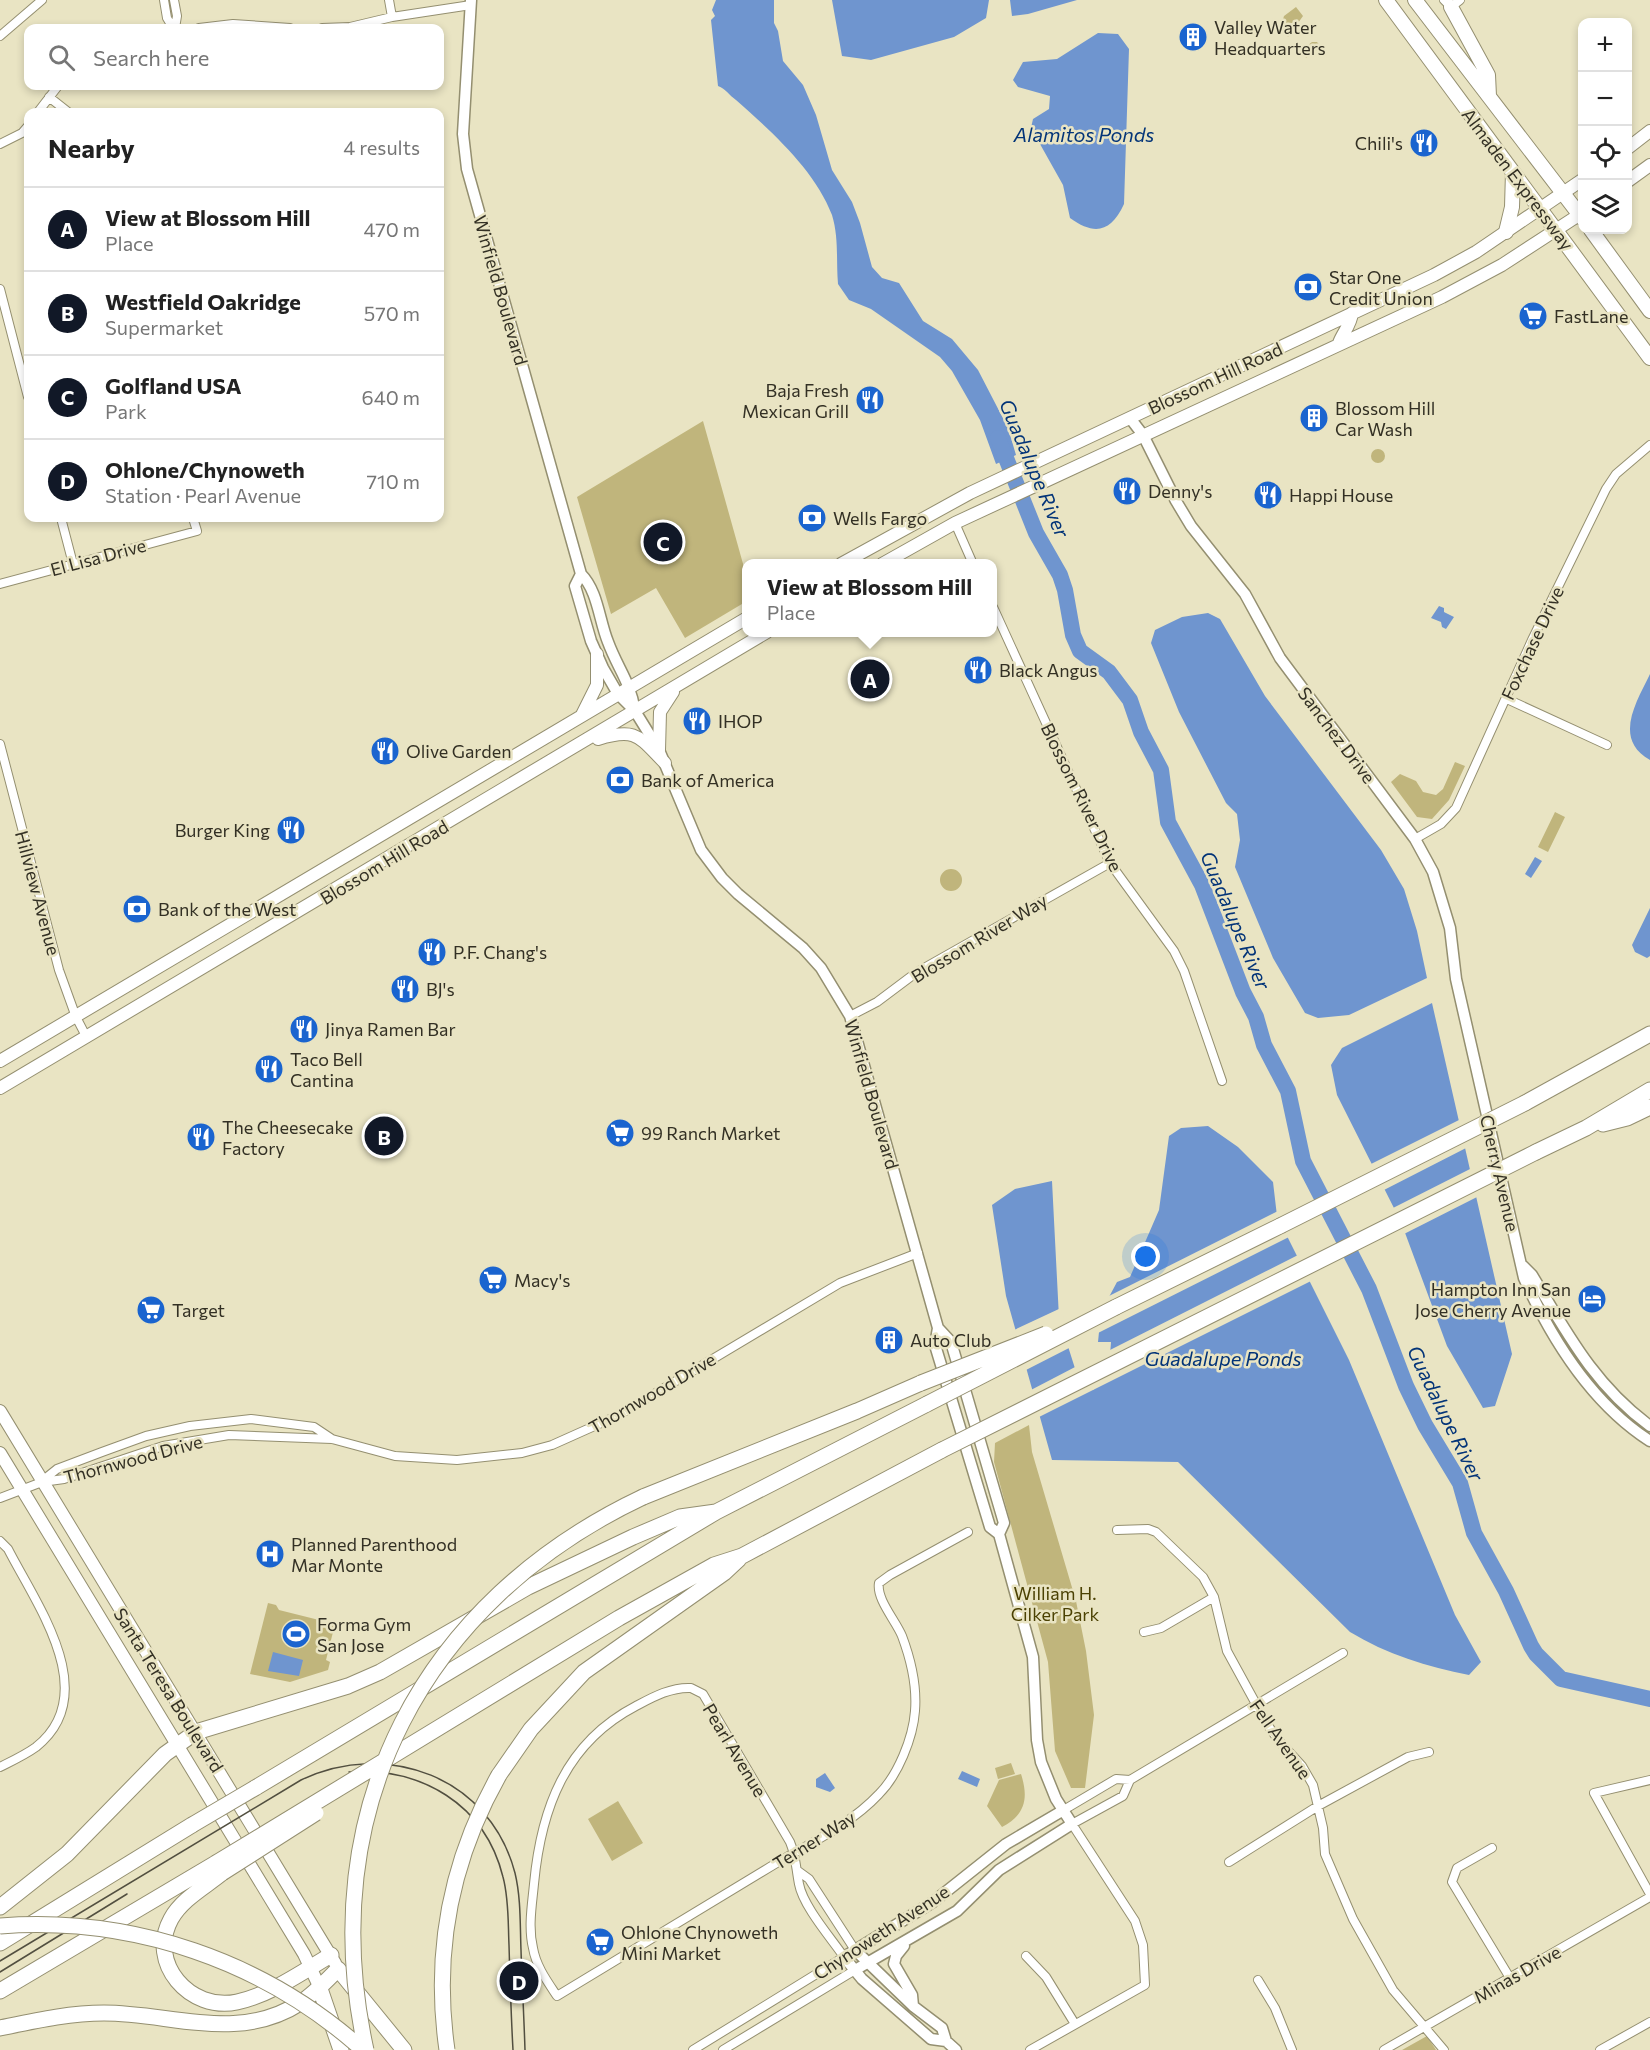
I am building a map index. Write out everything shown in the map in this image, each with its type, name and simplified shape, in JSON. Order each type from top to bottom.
[{"type":"highway","points":[[0,1943],[192,1825],[716,1512],[1116,1307],[1525,1104],[1650,1034]]},
{"type":"highway","points":[[0,1991],[219,1868],[356,1777],[629,1613],[714,1565],[742,1556],[942,1450],[1586,1128],[1650,1090]]},
{"type":"highway","points":[[1586,1128],[1627,1118],[1650,1107]]},
{"type":"highway","points":[[365,2050],[353,1974],[352,1921],[357,1871],[370,1806],[401,1726],[444,1655],[470,1622],[515,1576],[585,1527],[643,1497],[857,1412],[921,1383],[1116,1307]]},
{"type":"highway","points":[[0,1907],[67,1854],[176,1745],[196,1732],[348,1686],[380,1672],[528,1587],[633,1537],[680,1517],[716,1512]]},
{"type":"highway","points":[[447,2050],[441,1998],[449,1905],[467,1843],[499,1775],[531,1729],[584,1672],[724,1573],[742,1556]]},
{"type":"highway","points":[[219,1868],[186,1901],[168,1926],[165,1952],[169,1968],[177,1982],[201,1999],[236,2002],[264,1992],[331,1955]]},
{"type":"highway","points":[[0,1926],[89,1927],[179,1945],[232,1965],[272,1984],[322,2016],[365,2050]]},
{"type":"highway","points":[[0,2028],[55,2018],[105,2013],[200,2024],[243,2024],[288,2010],[338,1970],[404,2050]]},
{"type":"highway","points":[[319,1986],[341,2050]]},
{"type":"main road","name":"Almaden Expressway","points":[[1386,0],[1650,358]]},
{"type":"main road","name":"Almaden Expressway","points":[[1415,0],[1578,210]]},
{"type":"main road","points":[[1452,2],[1488,75],[1489,96]]},
{"type":"main road","points":[[1632,145],[1650,131]]},
{"type":"main road","points":[[1629,180],[1650,165]]},
{"type":"main road","points":[[1506,232],[1512,207],[1513,172]]},
{"type":"main road","name":"Blossom Hill Road","points":[[849,559],[973,491],[1449,267],[1578,183]]},
{"type":"main road","name":"Blossom Hill Road","points":[[891,559],[955,523],[1464,286],[1578,217]]},
{"type":"main road","name":"Almaden Expressway","points":[[1594,234],[1650,311]]},
{"type":"main road","points":[[1603,246],[1604,234]]},
{"type":"main road","points":[[1339,344],[1352,314]]},
{"type":"main road","points":[[955,523],[956,515],[973,491]]},
{"type":"main road","points":[[863,559],[867,548]]},
{"type":"main road","name":"Blossom Hill Road","points":[[0,1061],[742,621]]},
{"type":"main road","name":"Blossom Hill Road","points":[[0,1088],[760,637]]},
{"type":"main road","points":[[582,716],[597,685],[597,654]]},
{"type":"main road","points":[[659,750],[660,712],[675,689]]},
{"type":"main road","points":[[583,743],[620,732],[629,733],[638,737],[665,763]]},
{"type":"main road","name":"Santa Teresa Boulevard","points":[[0,1411],[338,1970]]},
{"type":"main road","name":"Santa Teresa Boulevard","points":[[0,1453],[311,1967],[319,1986]]},
{"type":"street","points":[[0,36],[42,0]]},
{"type":"street","points":[[164,0],[167,18],[171,24]]},
{"type":"street","points":[[174,0],[177,16],[175,24]]},
{"type":"street","points":[[389,0],[392,17]]},
{"type":"street","points":[[363,24],[471,3]]},
{"type":"street","name":"Winfield Boulevard","points":[[471,3],[463,134],[467,169],[581,574],[590,583],[608,642],[631,687],[635,711]]},
{"type":"street","points":[[41,108],[55,90]]},
{"type":"street","points":[[49,97],[63,108]]},
{"type":"street","points":[[0,144],[24,131]]},
{"type":"street","points":[[0,289],[24,382]]},
{"type":"street","name":"Sanchez Drive","points":[[1130,418],[1143,435],[1191,526],[1245,594],[1282,660],[1415,839],[1442,898],[1456,979],[1479,1080]]},
{"type":"street","name":"Foxchase Drive","points":[[1415,839],[1441,824],[1456,808],[1606,489],[1616,474],[1650,445]]},
{"type":"street","points":[[62,522],[73,564]]},
{"type":"street","name":"El Lisa Drive","points":[[0,584],[197,531],[194,522]]},
{"type":"street","points":[[955,523],[971,559]]},
{"type":"street","name":"Winfield Boulevard","points":[[581,574],[575,586],[597,654],[618,694],[635,711],[659,750],[701,850],[738,894],[803,948],[821,968],[850,1016],[938,1328],[935,1345],[990,1527],[999,1534],[1033,1657],[1039,1752],[1045,1776],[1062,1810],[1072,1824]]},
{"type":"street","name":"Blossom River Drive","points":[[997,616],[1110,863],[1179,961],[1222,1082]]},
{"type":"street","points":[[1507,699],[1607,745]]},
{"type":"street","name":"Hillview Avenue","points":[[0,744],[59,970],[76,1017],[87,1038]]},
{"type":"street","name":"Blossom River Way","points":[[850,1016],[877,1002],[917,972],[1110,863]]},
{"type":"street","name":"Cherry Avenue","points":[[1479,1080],[1524,1278],[1538,1308],[1574,1368],[1605,1404],[1650,1441]]},
{"type":"street","name":"Thornwood Drive","points":[[0,1498],[42,1482],[64,1479],[163,1446],[195,1439],[253,1434],[332,1440],[395,1456],[457,1460],[522,1453],[552,1445],[619,1416],[840,1283],[918,1253]]},
{"type":"street","name":"Cherry Avenue","points":[[1523,1266],[1532,1275],[1598,1380],[1625,1408],[1650,1426]]},
{"type":"street","name":"Winfield Boulevard","points":[[938,1328],[951,1342],[986,1458],[1004,1523],[999,1534]]},
{"type":"street","name":"Thornwood Drive","points":[[42,1482],[57,1469],[146,1436],[190,1426],[251,1419],[314,1427],[332,1440]]},
{"type":"street","name":"Fell Avenue","points":[[1117,1530],[1148,1529],[1156,1532],[1203,1577],[1214,1597],[1227,1651],[1279,1742],[1302,1766],[1313,1785],[1325,1854],[1349,1910],[1393,1990],[1444,2050]]},
{"type":"street","name":"Terner Way","points":[[557,1996],[847,1822],[882,1792],[908,1740],[915,1713],[913,1674],[902,1634],[879,1593],[879,1583],[968,1532]]},
{"type":"street","points":[[0,1541],[8,1549],[58,1646],[66,1671],[65,1692],[56,1724],[36,1746],[0,1767]]},
{"type":"street","points":[[1144,1632],[1161,1628],[1214,1597]]},
{"type":"street","name":"Chynoweth Avenue","points":[[693,2050],[933,1902],[1006,1844],[1116,1779],[1130,1780],[1343,1653]]},
{"type":"street","name":"Pearl Avenue","points":[[557,1996],[535,1957],[530,1923],[538,1843],[559,1784],[574,1759],[598,1732],[627,1711],[656,1696],[691,1688],[703,1694],[794,1852],[799,1885],[806,1901],[844,1957],[862,1979],[931,2039],[946,2041]]},
{"type":"street","points":[[1229,1862],[1318,1806],[1408,1757],[1429,1752]]},
{"type":"street","name":"Chynoweth Avenue","points":[[723,2050],[963,1906],[993,1875],[1020,1854],[1123,1796],[1130,1780]]},
{"type":"street","points":[[1650,1780],[1594,1793],[1650,1895]]},
{"type":"street","points":[[1030,2050],[1145,1985],[1146,1967],[1135,1921],[1072,1824]]},
{"type":"street","points":[[1492,1848],[1457,1868],[1452,1882],[1510,1978]]},
{"type":"street","name":"Pearl Avenue","points":[[798,1871],[809,1879],[855,1950],[913,2006],[942,2028],[946,2041],[955,2050]]},
{"type":"street","name":"Minas Drive","points":[[1384,2050],[1424,2029],[1650,1895]]},
{"type":"street","points":[[913,2006],[912,1995],[894,1964],[902,1948],[919,1933]]},
{"type":"street","points":[[1026,1956],[1046,1977],[1075,2024]]},
{"type":"street","points":[[1258,1980],[1275,2008],[1292,2050]]},
{"type":"street","points":[[1600,2050],[1650,2022]]},
{"type":"green space","points":[[1296,7],[1303,16],[1288,37],[1281,26],[1284,16]]},
{"type":"green space","points":[[1312,42],[1317,42],[1321,47],[1306,58],[1303,49]]},
{"type":"green space","points":[[703,421],[742,560],[742,604],[685,638],[656,588],[611,614],[577,497]]},
{"type":"green space","points":[[1378,449],[1383,451],[1385,456],[1383,461],[1378,463],[1373,461],[1371,456],[1373,451]]},
{"type":"green space","points":[[1455,762],[1465,766],[1449,800],[1432,819],[1417,817],[1391,782],[1400,774],[1416,781],[1423,792],[1436,795],[1443,789]]},
{"type":"green space","points":[[1555,812],[1565,817],[1548,852],[1538,847]]},
{"type":"green space","points":[[951,869],[959,872],[962,880],[959,888],[951,891],[943,888],[940,880],[943,872]]},
{"type":"green space","name":"William H. Cilker Park","points":[[1029,1425],[1032,1452],[1076,1601],[1086,1651],[1094,1715],[1085,1788],[1071,1788],[1055,1751],[1048,1662],[994,1462],[995,1443]]},
{"type":"green space","name":"Forma Gym San Jose","points":[[268,1603],[276,1605],[279,1610],[335,1624],[326,1660],[330,1662],[328,1670],[290,1682],[250,1674]]},
{"type":"green space","points":[[1011,1763],[1015,1774],[998,1779],[995,1768]]},
{"type":"green space","points":[[1021,1774],[1025,1791],[1023,1805],[1016,1817],[1002,1827],[987,1806],[999,1780]]},
{"type":"green space","points":[[618,1801],[643,1843],[612,1861],[588,1819]]},
{"type":"green space","points":[[1427,2036],[1436,2050],[1402,2050]]},
{"type":"water","points":[[716,0],[774,0],[774,23],[778,31],[783,61],[803,85],[816,115],[832,170],[852,202],[872,267],[882,278],[899,283],[923,321],[952,339],[978,370],[1008,428],[1016,455],[996,464],[980,420],[952,371],[940,357],[871,309],[849,300],[838,284],[832,215],[815,182],[777,138],[718,86],[711,20],[715,16],[712,10]]},
{"type":"water","points":[[832,0],[989,0],[986,18],[954,37],[871,60],[842,56]]},
{"type":"water","points":[[1010,0],[1077,0],[1028,14],[1012,16]]},
{"type":"water","name":"Alamitos Ponds","points":[[1098,33],[1118,34],[1129,49],[1124,204],[1114,221],[1095,229],[1079,224],[1070,218],[1063,185],[1031,128],[1033,119],[1049,109],[1050,96],[1018,87],[1013,80],[1023,62],[1057,59]]},
{"type":"water","points":[[1439,606],[1444,608],[1444,612],[1454,617],[1446,629],[1442,627],[1441,622],[1431,618]]},
{"type":"water","points":[[1208,613],[1220,619],[1265,696],[1381,850],[1404,889],[1417,931],[1427,978],[1349,1015],[1318,1018],[1305,1013],[1273,958],[1235,867],[1240,840],[1237,814],[1226,803],[1179,712],[1151,643],[1155,630],[1182,617]]},
{"type":"water","points":[[1650,674],[1650,760],[1632,742],[1630,731],[1634,708]]},
{"type":"water","points":[[1535,857],[1542,861],[1531,878],[1525,874]]},
{"type":"water","points":[[1650,908],[1650,956],[1647,958],[1635,952],[1632,945]]},
{"type":"water","points":[[1432,1003],[1512,1354],[1495,1406],[1483,1408],[1447,1346],[1401,1222],[1337,1095],[1331,1065],[1342,1048]]},
{"type":"water","name":"Guadalupe Ponds","points":[[1208,1126],[1238,1147],[1273,1182],[1277,1216],[1349,1360],[1455,1615],[1481,1662],[1469,1675],[1408,1659],[1350,1632],[1178,1462],[1052,1460],[1006,1296],[992,1205],[1015,1189],[1052,1181],[1059,1318],[1079,1381],[1093,1390],[1105,1374],[1111,1349],[1111,1342],[1098,1342],[1101,1312],[1117,1282],[1130,1277],[1159,1210],[1169,1136],[1181,1128]]},
{"type":"water","points":[[273,1652],[303,1660],[299,1676],[268,1671]]},
{"type":"water","points":[[962,1771],[980,1779],[977,1787],[958,1779]]},
{"type":"water","points":[[825,1773],[835,1788],[830,1792],[816,1787],[816,1779]]},
{"type":"pier","points":[[1461,1119],[1468,1147],[1382,1191],[1369,1165]]},
{"type":"pier","points":[[1472,1168],[1479,1196],[1402,1235],[1391,1209]]},
{"type":"pier","points":[[1280,1210],[1291,1236],[1096,1334],[1099,1311],[1105,1298]]},
{"type":"pier","points":[[1300,1254],[1313,1280],[1037,1418],[1029,1391],[1077,1366],[1081,1379],[1093,1387],[1099,1381],[1108,1351]]},
{"type":"pier","points":[[1061,1308],[1071,1347],[1024,1371],[1012,1331]]},
{"type":"waterway","name":"Guadalupe River","points":[[998,438],[1036,533],[1060,575],[1073,635],[1080,651],[1109,672],[1130,700],[1141,732],[1161,770],[1168,822],[1202,885],[1243,992],[1256,1017],[1264,1045],[1288,1091],[1303,1161],[1369,1289],[1406,1386],[1425,1425],[1460,1483],[1474,1533],[1506,1591],[1531,1646],[1561,1679],[1650,1699]]},
{"type":"tram line","points":[[0,1961],[301,1780],[334,1768],[367,1764],[400,1766],[431,1775],[459,1791],[483,1812],[502,1840],[515,1873],[518,1892],[525,2050]]},
{"type":"tram line","points":[[349,1772],[376,1772],[401,1776],[425,1784],[446,1795],[465,1810],[481,1829],[494,1851],[506,1894],[513,2050]]},
{"type":"tram line","points":[[0,1972],[127,1894]]},
{"type":"place","name":"Valley Water Headquarters","points":[[1193,37]]},
{"type":"place","name":"Chili's","points":[[1424,143]]},
{"type":"place","name":"Star One Credit Union","points":[[1308,287]]},
{"type":"place","name":"FastLane","points":[[1533,316]]},
{"type":"place","name":"Baja Fresh Mexican Grill","points":[[870,400]]},
{"type":"place","name":"Blossom Hill Car Wash","points":[[1314,418]]},
{"type":"place","name":"Denny's","points":[[1127,491]]},
{"type":"place","name":"Happi House","points":[[1268,495]]},
{"type":"place","name":"Wells Fargo","points":[[812,518]]},
{"type":"place","name":"Golfland USA","points":[[663,542]]},
{"type":"place","name":"Black Angus","points":[[978,670]]},
{"type":"place","name":"View at Blossom Hill","points":[[870,679]]},
{"type":"place","name":"IHOP","points":[[697,721]]},
{"type":"place","name":"Olive Garden","points":[[385,751]]},
{"type":"place","name":"Bank of America","points":[[620,780]]},
{"type":"place","name":"Burger King","points":[[291,830]]},
{"type":"place","name":"Bank of the West","points":[[137,909]]},
{"type":"place","name":"P.F. Chang's","points":[[432,952]]},
{"type":"place","name":"BJ's","points":[[405,989]]},
{"type":"place","name":"Jinya Ramen Bar","points":[[304,1029]]},
{"type":"place","name":"Taco Bell Cantina","points":[[269,1069]]},
{"type":"place","name":"99 Ranch Market","points":[[620,1133]]},
{"type":"place","name":"Westfield Oakridge","points":[[384,1136]]},
{"type":"place","name":"The Cheesecake Factory","points":[[201,1137]]},
{"type":"place","name":"Macy's","points":[[493,1280]]},
{"type":"place","name":"Hampton Inn San Jose Cherry Avenue","points":[[1592,1299]]},
{"type":"place","name":"Target","points":[[151,1310]]},
{"type":"place","name":"Auto Club","points":[[889,1340]]},
{"type":"place","name":"Planned Parenthood Mar Monte","points":[[270,1554]]},
{"type":"place","name":"Forma Gym San Jose","points":[[296,1634]]},
{"type":"place","name":"Ohlone Chynoweth Mini Market","points":[[600,1942]]},
{"type":"place","name":"Ohlone/Chynoweth","points":[[519,1981]]}]
